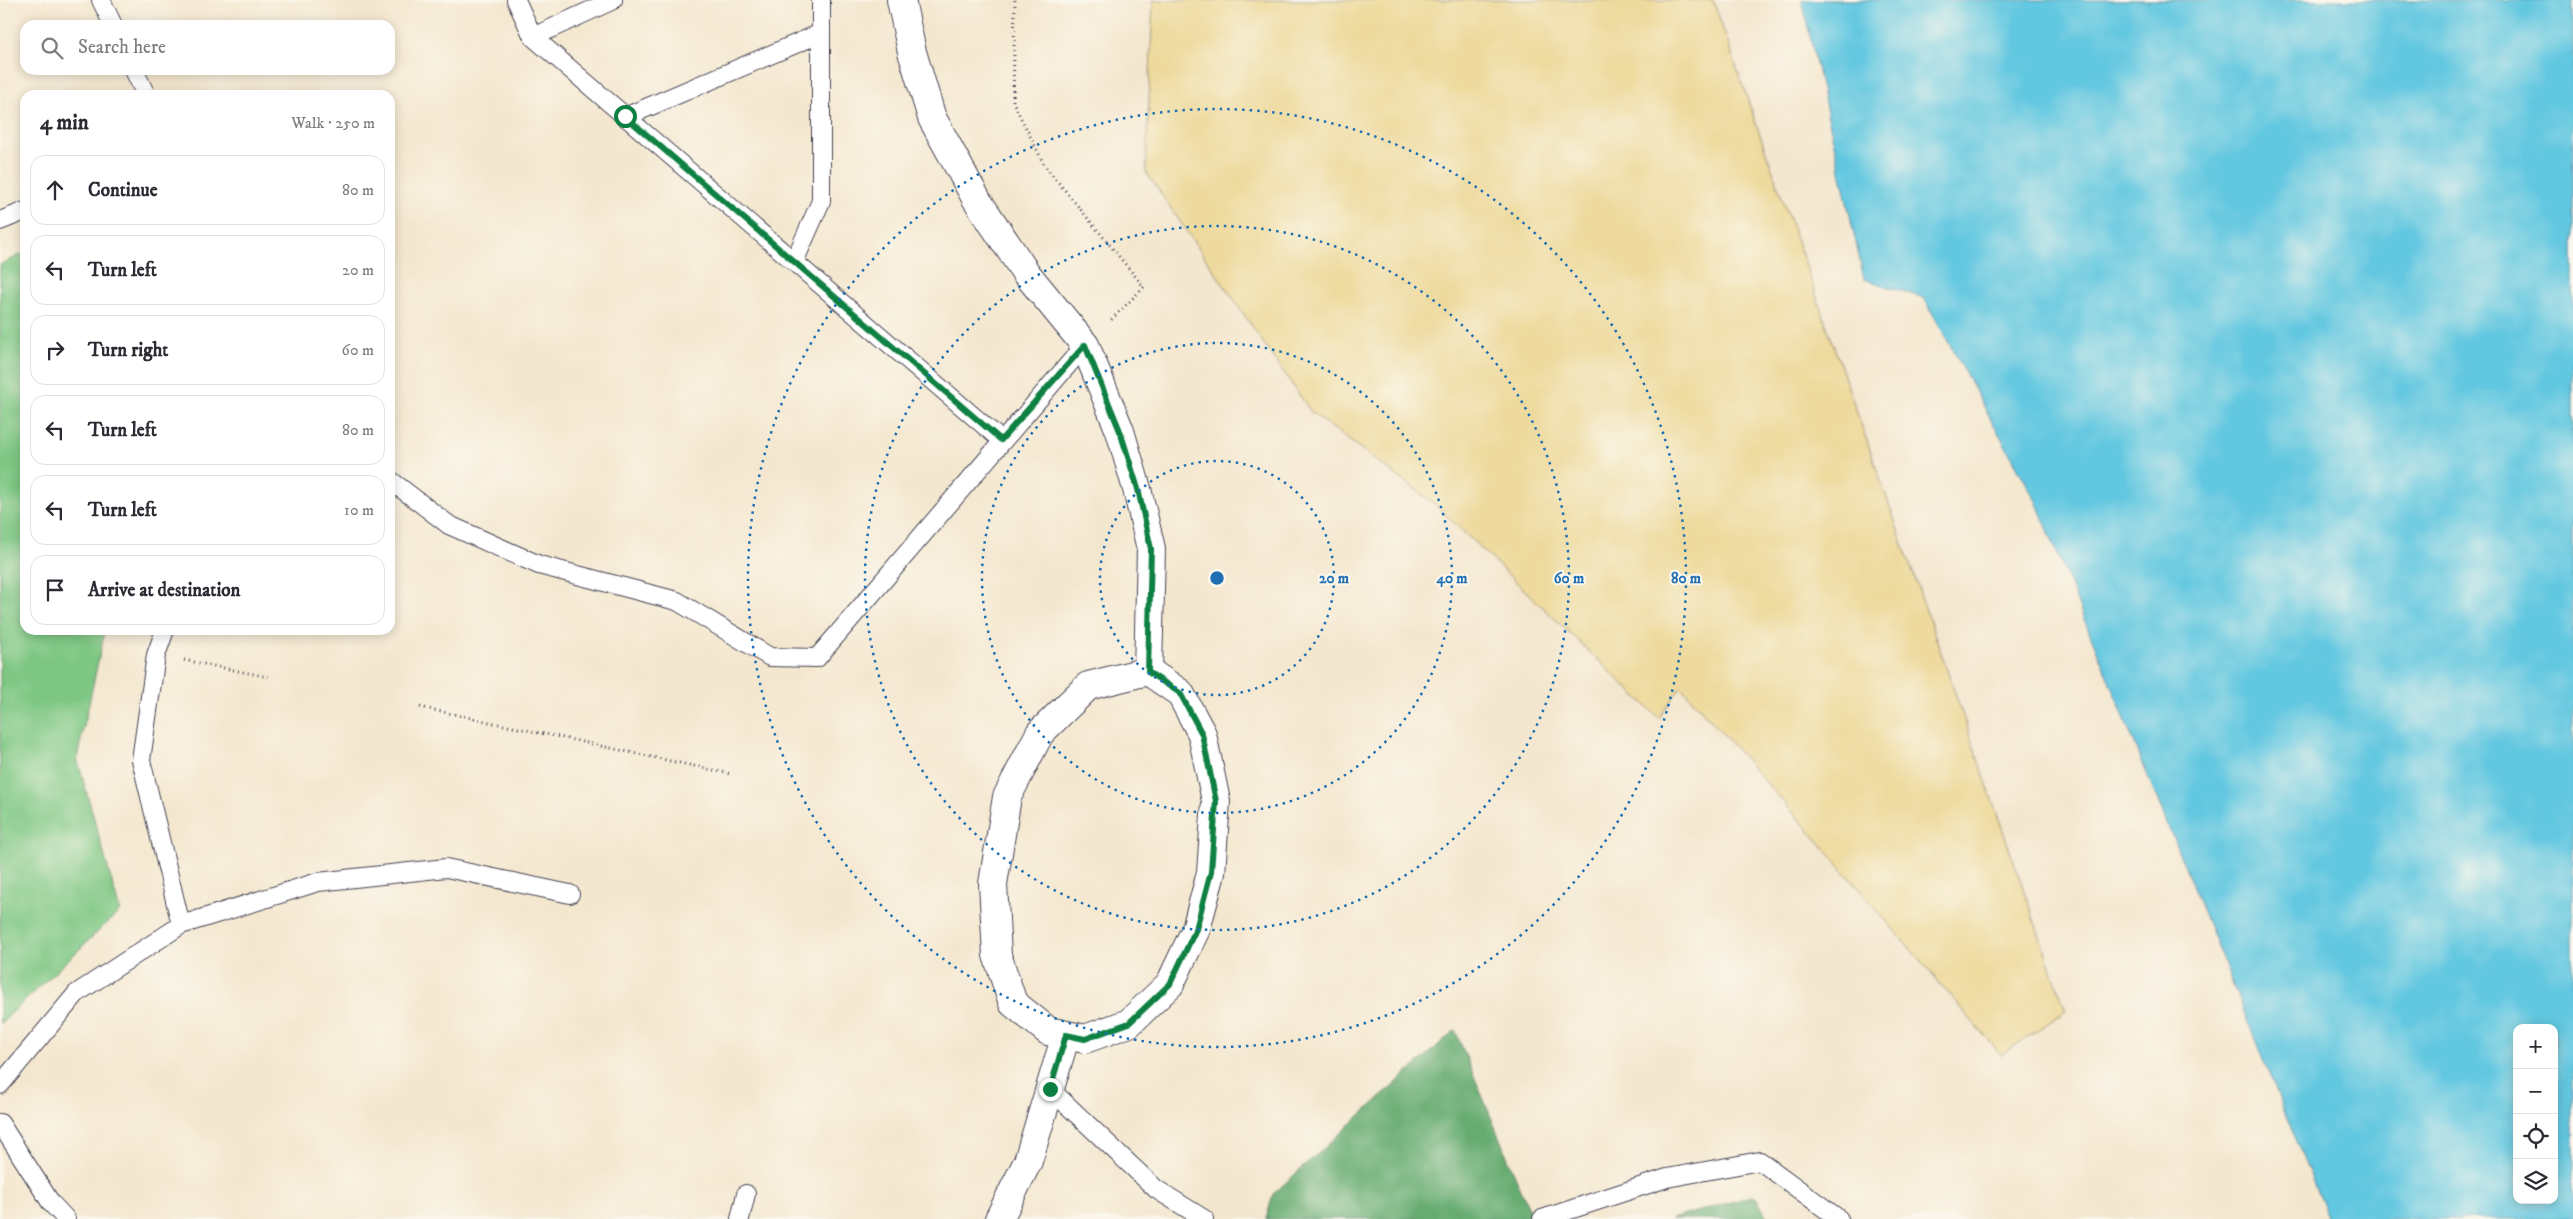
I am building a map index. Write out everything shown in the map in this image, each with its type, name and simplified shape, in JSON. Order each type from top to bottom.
[{"type":"street","points":[[901,0],[912,52],[932,118],[977,200],[1026,273],[1085,345],[1120,431],[1138,489],[1151,549],[1148,672]]},
{"type":"street","points":[[1148,672],[1180,693],[1202,734],[1216,801],[1211,872],[1196,929],[1170,984],[1129,1023],[1085,1039],[1048,1031],[1013,1002],[997,954],[992,884],[1007,797],[1040,733],[1088,686],[1148,672]]},
{"type":"street","points":[[999,1219],[1028,1162],[1066,1035]]},
{"type":"lane","points":[[101,0],[111,20]]},
{"type":"lane","points":[[516,0],[533,37],[1001,440]]},
{"type":"lane","points":[[533,37],[613,0]]},
{"type":"lane","points":[[794,262],[821,201],[821,0]]},
{"type":"lane","points":[[625,116],[821,33]]},
{"type":"lane","points":[[136,75],[144,90]]},
{"type":"lane","points":[[0,221],[20,213]]},
{"type":"lane","points":[[395,484],[449,525],[539,565],[677,601],[770,657],[817,658],[1001,440],[1085,345]]},
{"type":"lane","points":[[163,635],[156,655],[141,760],[181,925]]},
{"type":"lane","points":[[0,1085],[77,993],[181,925],[318,882],[446,868],[570,894]]},
{"type":"lane","points":[[1050,1089],[1156,1190],[1204,1219]]},
{"type":"lane","points":[[0,1124],[52,1203],[66,1219]]},
{"type":"lane","points":[[1542,1219],[1667,1178],[1760,1161],[1838,1219]]},
{"type":"lane","points":[[740,1219],[746,1194]]},
{"type":"path","points":[[1015,0],[1013,102],[1045,166],[1144,287],[1085,345]]},
{"type":"path","points":[[156,655],[268,677]]},
{"type":"path","points":[[420,707],[731,774]]},
{"type":"green space","points":[[20,255],[20,635],[104,635],[77,758],[120,911],[0,1024],[0,265]]},
{"type":"green space","points":[[1455,1030],[1533,1219],[1266,1219],[1273,1194]]},
{"type":"green space","points":[[1755,1195],[1768,1219],[1671,1219]]},
{"type":"sand","points":[[1153,0],[1713,0],[2066,1011],[2001,1055],[1805,826],[1681,687],[1659,718],[1432,502],[1311,412],[1146,172]]},
{"type":"water","points":[[1802,0],[2573,0],[2573,1219],[2328,1219],[2036,501],[1924,298],[1864,279]]},
{"type":"route","points":[[625,116],[1001,440],[1085,345],[1098,373],[1120,431],[1138,489],[1151,549],[1148,672],[1180,693],[1202,734],[1216,801],[1211,872],[1196,929],[1170,984],[1129,1023],[1085,1039],[1066,1035],[1050,1089]]}]
